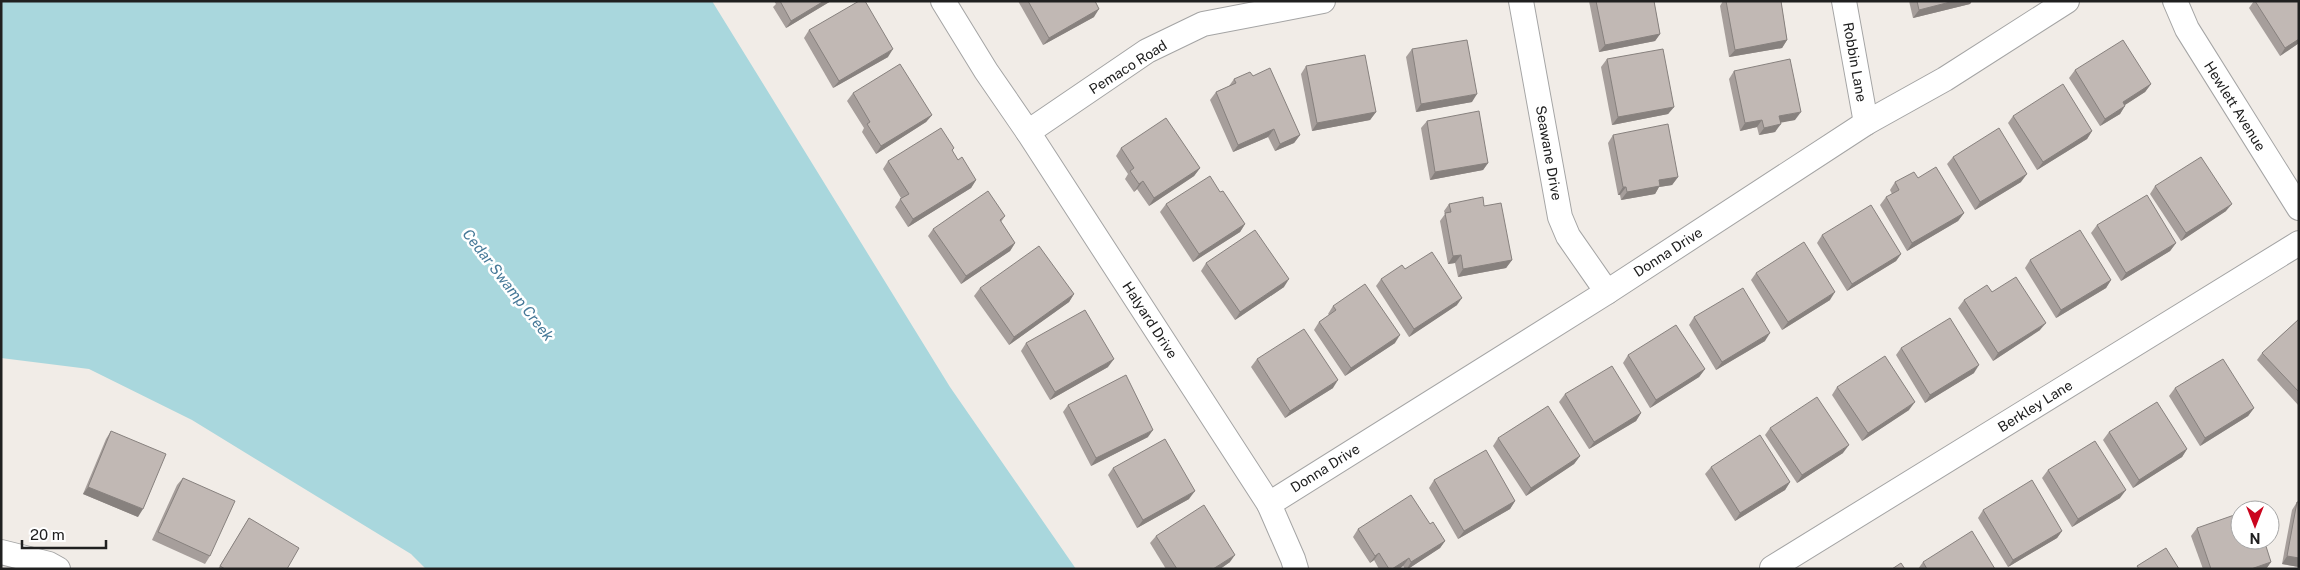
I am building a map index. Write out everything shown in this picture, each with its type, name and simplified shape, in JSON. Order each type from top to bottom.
[{"type":"street","name":"Halyard Drive","points":[[943,1],[986,71],[1028,132],[1269,504],[1296,569]]},
{"type":"street","name":"Pemaco Road","points":[[1028,132],[1147,51],[1203,24],[1323,1]]},
{"type":"street","name":"Seawane Drive","points":[[1522,1],[1560,217],[1568,236],[1607,292]]},
{"type":"street","name":"Robbin Lane","points":[[1844,1],[1866,123]]},
{"type":"street","name":"Donna Drive","points":[[1269,504],[1607,292],[1866,123],[1945,79],[2067,1]]},
{"type":"street","name":"Hewlett Avenue","points":[[2175,1],[2187,29],[2299,208]]},
{"type":"street","name":"Berkley Lane","points":[[1772,568],[2299,243]]},
{"type":"street","points":[[1,552],[49,564],[58,569]]},
{"type":"water","name":"Cedar Swamp Creek","points":[[1,1],[712,1],[950,387],[1076,569],[426,569],[411,554],[192,420],[89,369],[1,358]]},
{"type":"building","points":[[780,1],[824,1],[791,21]]},
{"type":"building","points":[[859,1],[865,1],[893,49],[839,81],[809,30]]},
{"type":"building","points":[[1028,1],[1095,1],[1099,9],[1049,38]]},
{"type":"building","points":[[1596,1],[1654,1],[1660,34],[1605,45]]},
{"type":"building","points":[[1726,1],[1781,1],[1787,40],[1735,50]]},
{"type":"building","points":[[1917,1],[1954,1],[1919,10]]},
{"type":"building","points":[[2255,1],[2299,1],[2299,39],[2285,48]]},
{"type":"building","points":[[1467,40],[1477,94],[1421,104],[1412,49]]},
{"type":"building","points":[[2123,40],[2151,84],[2123,102],[2125,106],[2105,119],[2075,70]]},
{"type":"building","points":[[1663,49],[1674,107],[1618,117],[1607,59]]},
{"type":"building","points":[[1365,55],[1376,112],[1317,123],[1306,66]]},
{"type":"building","points":[[1790,59],[1801,112],[1779,116],[1781,124],[1764,128],[1762,120],[1745,123],[1734,71]]},
{"type":"building","points":[[900,64],[932,115],[881,146],[867,124],[870,122],[853,93]]},
{"type":"building","points":[[1270,68],[1300,135],[1280,144],[1274,129],[1238,145],[1216,92],[1236,83],[1234,79],[1250,72],[1253,76]]},
{"type":"building","points":[[2063,84],[2092,131],[2043,162],[2013,116]]},
{"type":"building","points":[[1479,111],[1488,163],[1435,172],[1427,121]]},
{"type":"building","points":[[1166,118],[1200,168],[1154,198],[1143,181],[1139,184],[1130,171],[1134,168],[1121,148]]},
{"type":"building","points":[[1668,124],[1678,177],[1659,180],[1660,186],[1627,192],[1626,187],[1623,187],[1613,135]]},
{"type":"building","points":[[941,128],[954,148],[952,150],[958,160],[962,157],[976,180],[913,219],[900,199],[909,194],[888,161]]},
{"type":"building","points":[[1999,128],[2027,174],[1980,202],[1953,157]]},
{"type":"building","points":[[2201,157],[2232,204],[2186,233],[2155,186]]},
{"type":"building","points":[[1936,167],[1964,213],[1912,243],[1886,197],[1899,190],[1895,182],[1914,172],[1918,178]]},
{"type":"building","points":[[1210,176],[1220,192],[1223,191],[1245,224],[1199,254],[1166,204]]},
{"type":"building","points":[[988,191],[1005,216],[1000,220],[1015,243],[966,276],[933,229]]},
{"type":"building","points":[[2147,195],[2176,243],[2126,273],[2097,225]]},
{"type":"building","points":[[1483,197],[1484,206],[1501,203],[1512,260],[1463,269],[1461,255],[1453,256],[1445,213],[1451,212],[1449,204]]},
{"type":"building","points":[[1871,205],[1901,254],[1852,284],[1822,235]]},
{"type":"building","points":[[1255,230],[1289,279],[1240,312],[1206,263]]},
{"type":"building","points":[[2080,230],[2111,280],[2061,310],[2030,260]]},
{"type":"building","points":[[1804,242],[1835,292],[1788,322],[1756,273]]},
{"type":"building","points":[[1039,246],[1074,294],[1014,337],[980,288]]},
{"type":"building","points":[[1432,252],[1462,298],[1414,329],[1381,279],[1402,265],[1405,269]]},
{"type":"building","points":[[2016,277],[2046,323],[1998,353],[1964,300],[1987,285],[1992,292]]},
{"type":"building","points":[[1365,284],[1400,335],[1351,368],[1319,322],[1336,310],[1333,306]]},
{"type":"building","points":[[1743,288],[1770,333],[1722,362],[1694,317]]},
{"type":"building","points":[[1085,310],[1114,359],[1055,392],[1026,343]]},
{"type":"building","points":[[1950,318],[1979,365],[1930,395],[1901,348]]},
{"type":"building","points":[[2299,319],[2299,392],[2262,353]]},
{"type":"building","points":[[1676,325],[1705,369],[1656,400],[1628,355]]},
{"type":"building","points":[[1304,329],[1338,380],[1290,411],[1257,359]]},
{"type":"building","points":[[1885,356],[1915,402],[1868,433],[1837,387]]},
{"type":"building","points":[[2223,359],[2254,408],[2205,438],[2175,388]]},
{"type":"building","points":[[1612,366],[1641,413],[1594,442],[1565,394]]},
{"type":"building","points":[[1126,375],[1153,430],[1096,458],[1068,405]]},
{"type":"building","points":[[1817,397],[1849,445],[1802,475],[1770,428]]},
{"type":"building","points":[[2157,402],[2187,449],[2139,480],[2109,432]]},
{"type":"building","points":[[1548,406],[1580,456],[1531,488],[1498,438]]},
{"type":"building","points":[[111,431],[166,454],[143,509],[88,487]]},
{"type":"building","points":[[1760,435],[1790,482],[1740,513],[1711,467]]},
{"type":"building","points":[[1165,439],[1195,491],[1143,520],[1113,468]]},
{"type":"building","points":[[2095,441],[2126,490],[2078,519],[2048,470]]},
{"type":"building","points":[[1486,450],[1515,501],[1464,531],[1434,480]]},
{"type":"building","points":[[183,478],[235,501],[210,556],[158,532]]},
{"type":"building","points":[[2032,480],[2062,531],[2013,560],[1983,510]]},
{"type":"building","points":[[1411,495],[1430,524],[1433,522],[1445,541],[1411,562],[1409,558],[1389,569],[1379,553],[1375,556],[1358,529]]},
{"type":"building","points":[[2297,502],[2299,502],[2299,558],[2287,556]]},
{"type":"building","points":[[1204,505],[1235,555],[1213,569],[1177,569],[1156,536]]},
{"type":"building","points":[[2230,516],[2230,550],[2267,550],[2271,562],[2251,569],[2211,569],[2197,528]]},
{"type":"building","points":[[249,518],[299,548],[287,569],[225,569],[220,566]]},
{"type":"building","points":[[1972,531],[1995,569],[1927,569],[1923,562]]},
{"type":"building","points":[[2166,548],[2179,569],[2139,569],[2137,566]]},
{"type":"building","points":[[1901,563],[1905,569],[1892,569]]}]
